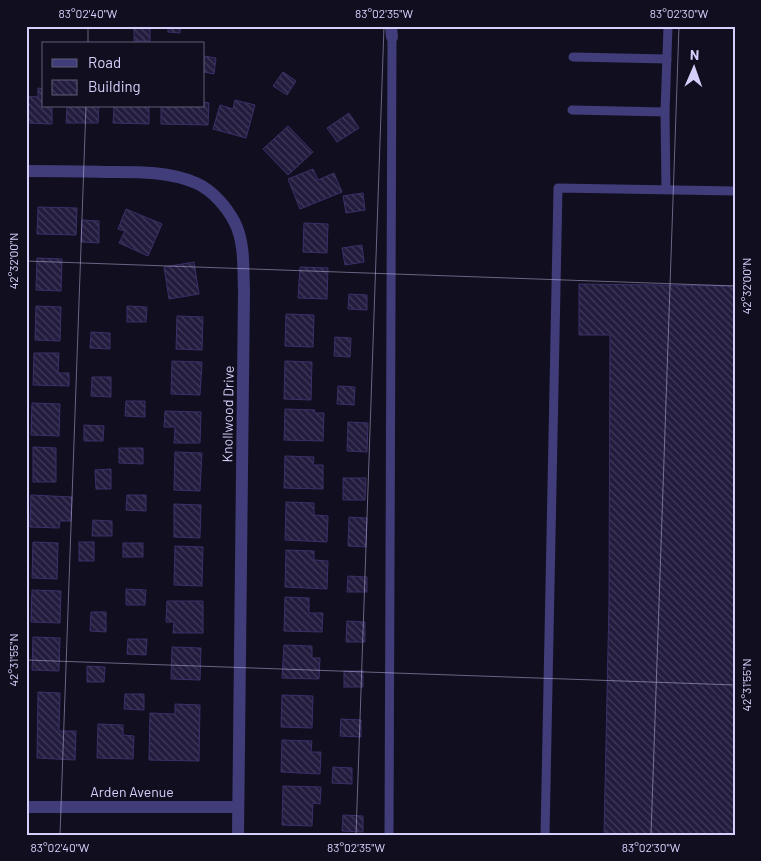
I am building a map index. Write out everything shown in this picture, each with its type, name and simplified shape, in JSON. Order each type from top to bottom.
[{"type":"street","name":"Knollwood Drive","points":[[26,171],[144,172],[176,176],[197,183],[212,192],[235,224],[242,250],[244,290],[238,835]]},
{"type":"street","name":"Arden Avenue","points":[[26,807],[238,807]]},
{"type":"lane","points":[[666,189],[665,112],[668,26]]},
{"type":"lane","points":[[389,835],[392,32]]},
{"type":"lane","points":[[573,57],[667,59]]},
{"type":"lane","points":[[572,110],[665,112]]},
{"type":"lane","points":[[545,835],[558,188],[735,191]]},
{"type":"building","points":[[134,26],[150,26],[150,41],[134,41]]},
{"type":"building","points":[[168,26],[180,26],[180,33],[168,32]]},
{"type":"building","points":[[205,56],[216,58],[214,74],[205,72]]},
{"type":"building","points":[[283,72],[296,81],[287,95],[273,86]]},
{"type":"building","points":[[38,88],[42,89],[42,108],[52,108],[52,124],[26,123],[26,96],[38,97]]},
{"type":"building","points":[[235,100],[255,105],[246,138],[213,129],[220,105],[233,109]]},
{"type":"building","points":[[205,102],[209,103],[208,125],[161,124],[161,108],[205,108]]},
{"type":"building","points":[[67,108],[99,108],[98,123],[66,123]]},
{"type":"building","points":[[114,108],[149,108],[149,124],[113,123]]},
{"type":"building","points":[[349,113],[359,128],[337,142],[327,128]]},
{"type":"building","points":[[288,126],[313,152],[288,175],[263,149]]},
{"type":"building","points":[[313,169],[318,180],[334,173],[342,192],[300,209],[288,179]]},
{"type":"building","points":[[363,193],[365,210],[346,213],[343,196]]},
{"type":"building","points":[[38,207],[77,208],[76,235],[37,234]]},
{"type":"building","points":[[126,209],[162,224],[148,256],[119,243],[125,231],[118,229]]},
{"type":"building","points":[[82,220],[99,221],[99,243],[81,242]]},
{"type":"building","points":[[304,223],[328,224],[327,253],[303,252]]},
{"type":"building","points":[[362,245],[364,262],[345,265],[342,248]]},
{"type":"building","points":[[37,258],[62,259],[61,291],[36,290]]},
{"type":"building","points":[[194,262],[199,294],[169,299],[164,267]]},
{"type":"building","points":[[300,267],[328,268],[327,299],[298,298]]},
{"type":"building","points":[[579,284],[735,286],[735,835],[604,835],[609,602],[610,335],[579,335]]},
{"type":"building","points":[[349,294],[367,295],[367,310],[348,309]]},
{"type":"building","points":[[36,306],[61,307],[60,341],[35,340]]},
{"type":"building","points":[[127,306],[147,307],[146,322],[127,322]]},
{"type":"building","points":[[286,314],[314,315],[313,347],[285,346]]},
{"type":"building","points":[[177,316],[203,317],[202,350],[176,349]]},
{"type":"building","points":[[91,332],[110,333],[110,349],[90,348]]},
{"type":"building","points":[[335,337],[351,338],[350,357],[334,356]]},
{"type":"building","points":[[34,353],[59,353],[58,373],[69,373],[69,386],[33,385]]},
{"type":"building","points":[[172,361],[202,362],[200,395],[171,394]]},
{"type":"building","points":[[285,361],[312,362],[311,400],[284,399]]},
{"type":"building","points":[[92,377],[111,377],[111,397],[91,396]]},
{"type":"building","points":[[338,386],[355,387],[354,405],[337,404]]},
{"type":"building","points":[[126,401],[145,401],[145,417],[125,416]]},
{"type":"building","points":[[32,403],[60,404],[59,436],[31,435]]},
{"type":"building","points":[[285,409],[315,410],[314,413],[324,413],[323,441],[284,440]]},
{"type":"building","points":[[165,411],[201,412],[200,443],[174,443],[175,427],[164,427]]},
{"type":"building","points":[[348,422],[368,423],[367,452],[347,451]]},
{"type":"building","points":[[84,425],[104,426],[103,441],[84,441]]},
{"type":"building","points":[[33,447],[56,448],[56,482],[33,482]]},
{"type":"building","points":[[119,448],[143,448],[143,464],[119,463]]},
{"type":"building","points":[[175,452],[202,453],[200,491],[174,490]]},
{"type":"building","points":[[285,456],[314,457],[313,465],[323,465],[323,489],[284,488]]},
{"type":"building","points":[[111,469],[111,489],[96,489],[95,470]]},
{"type":"building","points":[[343,478],[366,478],[365,500],[343,500]]},
{"type":"building","points":[[31,495],[72,497],[71,521],[60,521],[59,528],[30,527]]},
{"type":"building","points":[[127,495],[146,495],[146,511],[126,510]]},
{"type":"building","points":[[286,502],[314,503],[314,515],[328,516],[327,542],[285,540]]},
{"type":"building","points":[[174,504],[201,505],[200,538],[174,537]]},
{"type":"building","points":[[349,517],[367,518],[366,547],[348,546]]},
{"type":"building","points":[[93,520],[112,521],[112,536],[92,536]]},
{"type":"building","points":[[33,542],[58,543],[57,579],[32,578]]},
{"type":"building","points":[[79,542],[94,542],[94,561],[79,561]]},
{"type":"building","points":[[123,543],[143,543],[143,557],[123,557]]},
{"type":"building","points":[[175,546],[203,547],[202,586],[174,585]]},
{"type":"building","points":[[286,550],[314,551],[314,560],[328,561],[327,589],[285,587]]},
{"type":"building","points":[[348,576],[367,577],[367,592],[347,592]]},
{"type":"building","points":[[126,589],[146,590],[145,605],[126,605]]},
{"type":"building","points":[[32,590],[61,591],[60,623],[31,622]]},
{"type":"building","points":[[285,597],[309,598],[309,613],[323,613],[322,632],[284,631]]},
{"type":"building","points":[[167,601],[203,601],[203,633],[173,633],[174,622],[166,622]]},
{"type":"building","points":[[91,612],[106,612],[106,632],[90,631]]},
{"type":"building","points":[[347,621],[365,622],[365,642],[346,642]]},
{"type":"building","points":[[33,637],[60,638],[59,671],[32,670]]},
{"type":"building","points":[[128,639],[147,639],[146,655],[127,654]]},
{"type":"building","points":[[284,645],[312,646],[312,658],[320,658],[319,679],[282,678]]},
{"type":"building","points":[[172,647],[201,648],[200,680],[171,679]]},
{"type":"building","points":[[87,666],[105,667],[104,682],[87,682]]},
{"type":"building","points":[[344,671],[363,671],[363,687],[344,687]]},
{"type":"building","points":[[38,692],[60,693],[59,731],[76,731],[75,760],[37,758]]},
{"type":"building","points":[[125,694],[144,694],[144,710],[124,709]]},
{"type":"building","points":[[282,695],[313,696],[312,728],[281,727]]},
{"type":"building","points":[[175,704],[200,705],[199,761],[149,760],[150,713],[175,714]]},
{"type":"building","points":[[341,719],[361,720],[361,737],[340,736]]},
{"type":"building","points":[[98,724],[123,725],[123,735],[134,736],[133,759],[97,758]]},
{"type":"building","points":[[282,740],[312,741],[311,752],[321,752],[320,774],[281,772]]},
{"type":"building","points":[[333,767],[352,768],[352,784],[332,783]]},
{"type":"building","points":[[283,786],[321,787],[320,804],[313,803],[312,826],[282,825]]},
{"type":"building","points":[[343,815],[363,816],[363,832],[342,831]]}]
